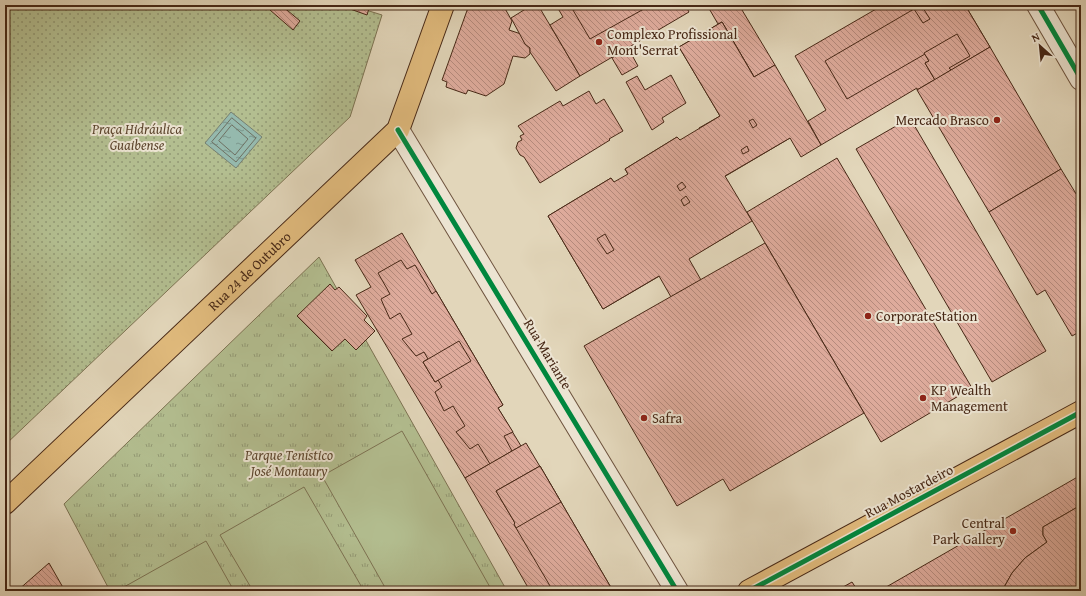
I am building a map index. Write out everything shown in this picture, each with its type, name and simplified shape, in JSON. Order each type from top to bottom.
[{"type":"main road","name":"Rua 24 de Outubro","points":[[5,503],[398,130],[444,5]]},
{"type":"main road","name":"Rua Mostardeiro","points":[[748,591],[1081,412]]},
{"type":"street","points":[[1038,5],[1081,79]]},
{"type":"street","name":"Rua Mariante","points":[[398,130],[677,591]]},
{"type":"green space","name":"Praça Hidráulica Guaibense","points":[[5,5],[238,5],[251,10],[253,5],[350,5],[382,15],[350,117],[5,445]]},
{"type":"green space","name":"Parque Tenístico José Montaury","points":[[319,257],[507,591],[110,591],[64,504]]},
{"type":"green space","points":[[402,431],[491,589],[487,591],[387,591],[322,476]]},
{"type":"green space","points":[[304,487],[364,591],[253,591],[220,535]]},
{"type":"green space","points":[[206,541],[234,591],[127,591],[124,587]]},
{"type":"water","points":[[231,112],[262,137],[236,168],[205,143]]},
{"type":"building","points":[[238,5],[253,5],[251,10]]},
{"type":"building","points":[[274,5],[281,5],[300,21],[293,30],[270,10]]},
{"type":"building","points":[[339,5],[370,5],[367,15]]},
{"type":"building","points":[[469,5],[503,5],[512,21],[509,30],[521,34],[525,44],[530,48],[530,54],[525,58],[513,56],[504,84],[486,96],[468,90],[466,94],[446,87],[447,82],[442,80]]},
{"type":"building","points":[[532,5],[538,5],[580,76],[556,91],[530,52],[530,48],[525,44],[511,18]]},
{"type":"building","name":"Complexo Profissional Mont'Serrat","points":[[556,5],[685,5],[689,12],[580,76],[550,25],[563,17]]},
{"type":"building","points":[[570,5],[651,5],[590,39]]},
{"type":"building","points":[[707,5],[739,5],[775,65],[754,77],[722,22],[718,24]]},
{"type":"building","points":[[883,5],[965,5],[990,47],[821,145],[808,121],[826,110],[795,56]]},
{"type":"building","points":[[921,5],[965,5],[990,47],[935,80],[925,63],[929,61],[925,54],[847,99],[825,61],[914,9],[923,23],[930,19]]},
{"type":"building","points":[[722,22],[790,138],[707,187],[734,232],[681,263],[661,230],[658,236],[654,238],[648,237],[668,271],[603,309],[548,216],[611,178],[633,213],[646,205],[625,169],[677,137],[699,172],[719,160],[699,128],[720,116],[679,47]],"holes":[[[753,119],[757,125],[753,128],[749,121]],[[747,146],[749,151],[743,154],[741,150]],[[682,182],[686,187],[680,191],[677,186]],[[686,196],[690,202],[684,206],[681,200]],[[605,234],[614,250],[607,254],[597,239]]]},
{"type":"building","points":[[722,22],[754,77],[775,65],[821,145],[801,157],[790,138],[725,176],[752,221],[689,259],[701,280],[671,297],[659,276],[603,309],[548,216],[611,178],[614,182],[628,174],[625,169],[677,137],[680,140],[720,116],[679,47]]},
{"type":"building","points":[[957,34],[970,56],[949,68],[951,70],[935,80],[925,63],[929,61],[924,53]]},
{"type":"building","points":[[990,47],[1061,169],[989,212],[917,90]]},
{"type":"building","points":[[628,48],[638,66],[622,75],[612,58]]},
{"type":"building","points":[[671,75],[686,103],[662,118],[664,122],[652,130],[626,82],[637,76],[645,90]]},
{"type":"building","points":[[589,91],[596,104],[604,99],[623,131],[540,183],[524,157],[520,155],[516,148],[518,142],[522,140],[520,136],[524,134],[518,126],[560,101],[563,106]]},
{"type":"building","points":[[910,118],[1046,351],[992,382],[856,149]]},
{"type":"building","points":[[753,119],[757,125],[753,128],[749,121]]},
{"type":"building","points":[[747,146],[749,151],[743,154],[741,150]]},
{"type":"building","name":"CorporateStation","points":[[837,158],[972,388],[881,442],[747,212]]},
{"type":"building","points":[[1061,169],[1081,202],[1081,331],[1072,336],[1045,290],[1037,295],[989,212]]},
{"type":"building","points":[[682,182],[686,187],[680,191],[677,186]]},
{"type":"building","points":[[686,196],[690,202],[684,206],[681,200]]},
{"type":"building","points":[[402,233],[503,405],[498,408],[521,446],[465,478],[356,295],[371,287],[355,260]]},
{"type":"building","points":[[605,234],[614,250],[607,254],[597,239]]},
{"type":"building","points":[[765,243],[864,413],[730,491],[723,479],[677,506],[584,346]]},
{"type":"building","points":[[401,260],[407,269],[415,265],[432,294],[436,291],[503,405],[498,408],[513,432],[504,436],[512,451],[490,464],[478,444],[470,449],[456,432],[465,426],[453,406],[444,411],[435,392],[442,387],[438,380],[435,382],[423,362],[428,359],[424,352],[416,356],[402,339],[412,334],[400,313],[390,319],[384,306],[381,299],[390,294],[378,273]]},
{"type":"building","points":[[330,284],[335,290],[339,287],[367,316],[364,320],[375,331],[356,350],[345,339],[332,351],[297,316]]},
{"type":"building","points":[[459,341],[471,361],[435,382],[423,362]]},
{"type":"building","points":[[526,443],[613,591],[530,591],[465,478]]},
{"type":"building","points":[[540,466],[613,591],[553,591],[516,528],[515,523],[496,491]]},
{"type":"building","points":[[540,466],[561,502],[516,528],[515,523],[496,491]]},
{"type":"building","name":"Central Park Gallery","points":[[1081,475],[1081,505],[1043,527],[1043,535],[1047,542],[1025,558],[1012,573],[1002,591],[881,590]]},
{"type":"building","points":[[1081,505],[1081,591],[1002,591],[1012,573],[1025,558],[1047,542],[1043,535],[1043,527]]},
{"type":"building","points":[[49,563],[65,591],[17,591]]},
{"type":"building","points":[[852,582],[858,591],[836,591]]},
{"type":"cycle path","points":[[1038,5],[1081,79]]},
{"type":"cycle path","points":[[398,130],[677,591]]},
{"type":"cycle path","points":[[749,591],[1081,412]]},
{"type":"place","name":"Complexo Profissional Mont'Serrat","points":[[599,42]]},
{"type":"place","name":"Mercado Brasco","points":[[997,120]]},
{"type":"place","name":"CorporateStation","points":[[868,316]]},
{"type":"place","name":"KP Wealth Management","points":[[923,398]]},
{"type":"place","name":"Safra","points":[[644,418]]},
{"type":"place","name":"Central Park Gallery","points":[[1013,531]]}]
